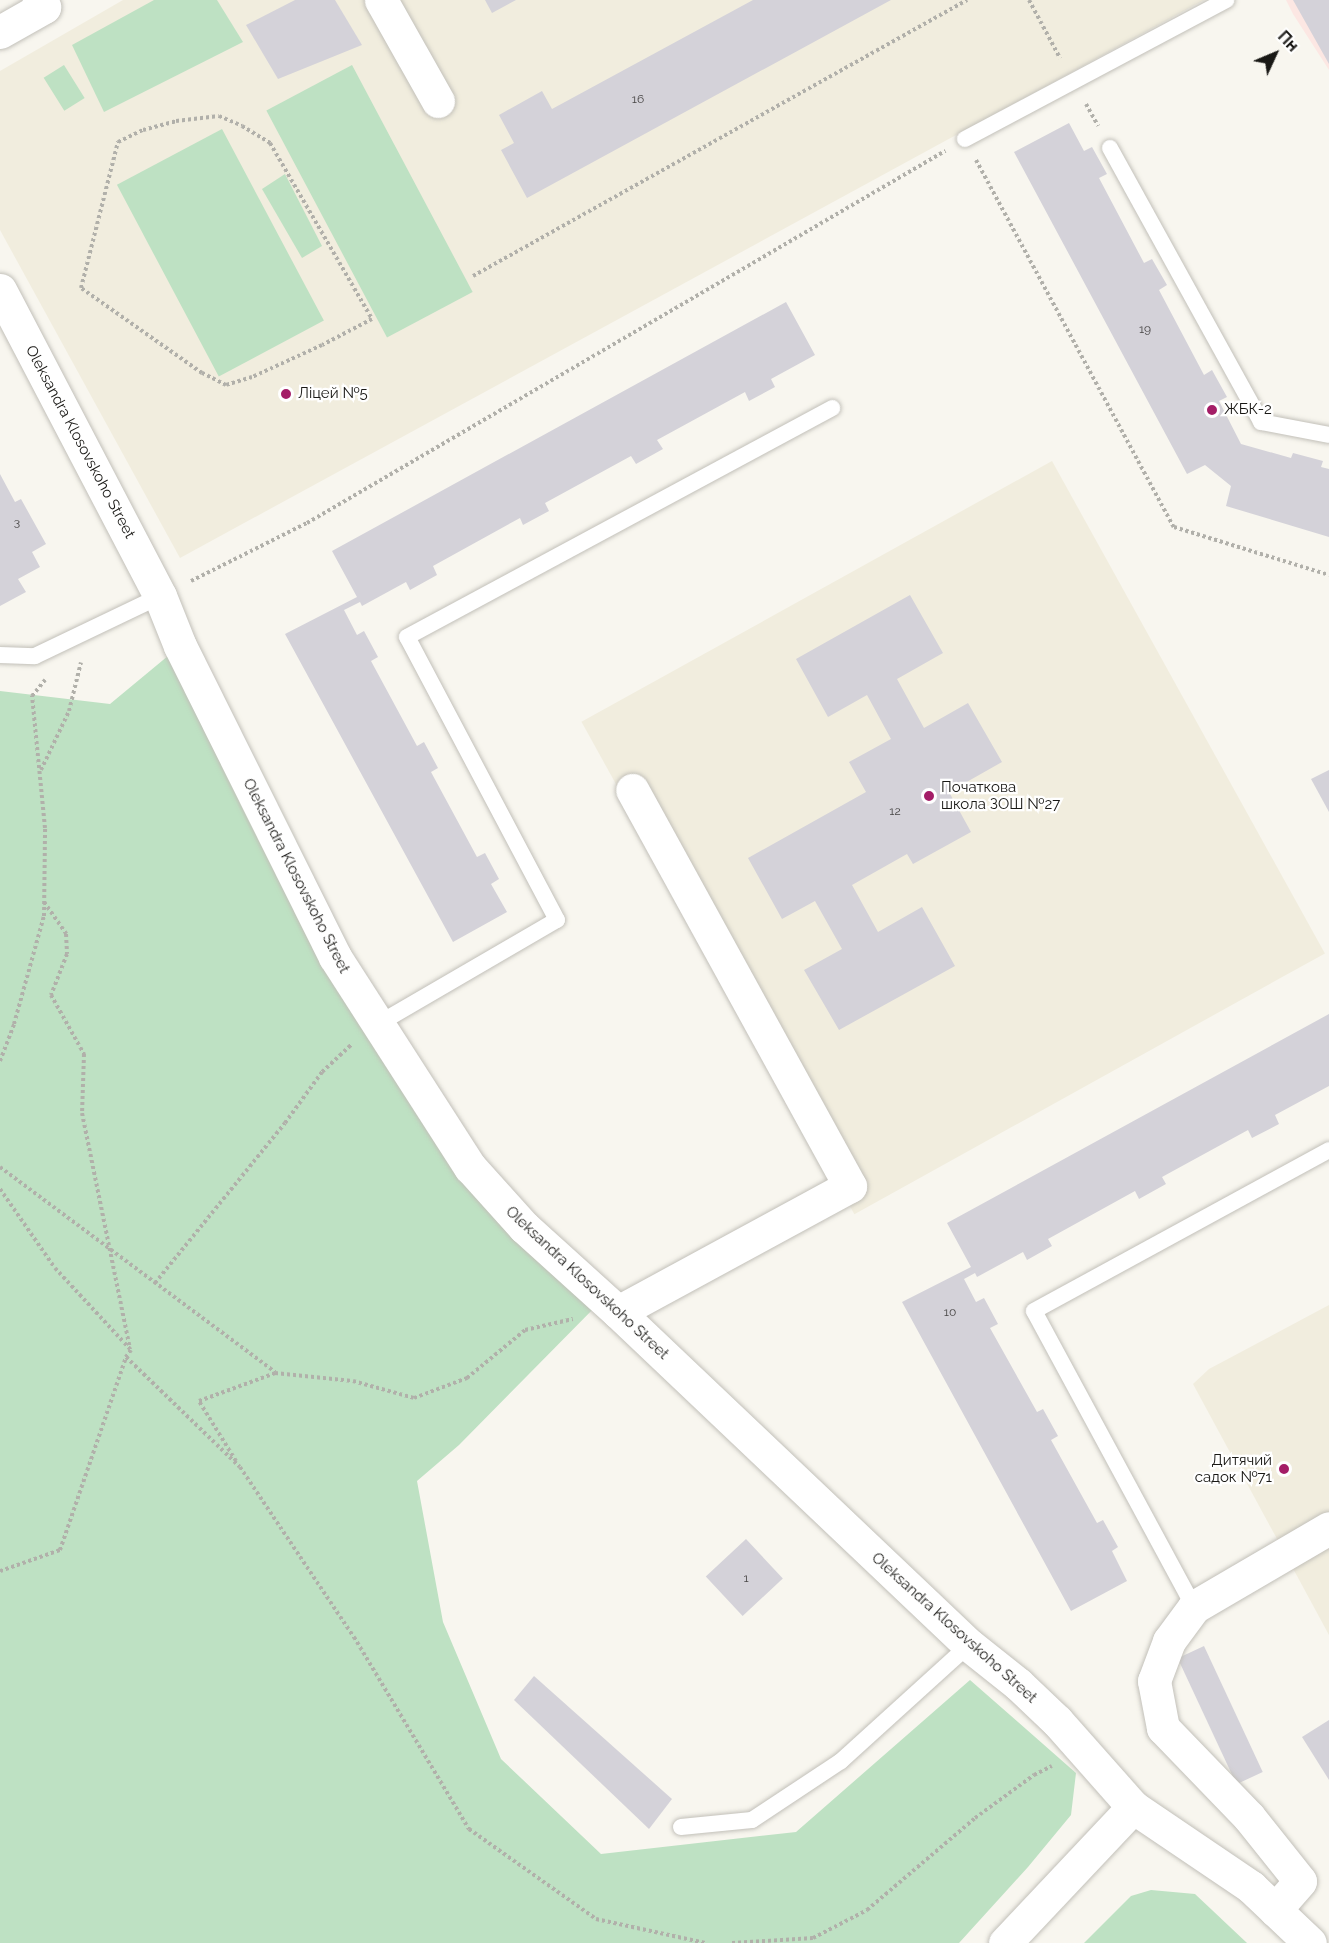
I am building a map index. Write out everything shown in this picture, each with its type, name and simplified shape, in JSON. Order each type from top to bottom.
[{"type":"street","points":[[381,0],[438,101]]},
{"type":"street","points":[[0,32],[47,2]]},
{"type":"street","name":"Oleksandra Klosovskoho Street","points":[[0,290],[160,596],[180,646],[335,957],[368,1031],[470,1167],[524,1227],[618,1312],[969,1645],[1018,1684],[1057,1721],[1133,1807],[1251,1887],[1310,1943]]},
{"type":"street","points":[[618,1312],[850,1186],[632,790]]},
{"type":"street","points":[[1275,1910],[1299,1881],[1249,1817],[1163,1728],[1154,1681],[1169,1641],[1194,1607],[1329,1528]]},
{"type":"street","points":[[1005,1943],[1133,1807]]},
{"type":"lane","points":[[965,139],[1226,0]]},
{"type":"lane","points":[[1110,148],[1261,422],[1329,435]]},
{"type":"lane","points":[[368,1031],[557,920],[408,637],[832,408]]},
{"type":"lane","points":[[0,655],[35,656],[160,596]]},
{"type":"lane","points":[[1194,1607],[1034,1311],[1329,1150]]},
{"type":"lane","points":[[681,1827],[752,1820],[841,1761],[969,1645]]},
{"type":"path","points":[[473,276],[967,0]]},
{"type":"path","points":[[219,116],[242,126],[270,143],[372,319],[252,377],[226,385],[202,373],[81,288],[118,142],[143,130],[176,121],[219,116]]},
{"type":"path","points":[[160,596],[307,523],[965,139],[1174,527],[1329,575]]},
{"type":"path","points":[[40,771],[69,711],[88,629]]},
{"type":"path","points":[[0,1061],[14,1024],[44,916],[45,828],[32,696],[46,679]]},
{"type":"path","points":[[0,1571],[60,1550],[130,1350],[82,1113],[84,1054],[51,995],[67,954],[66,934],[44,902]]},
{"type":"path","points":[[155,1283],[285,1123],[322,1072],[368,1031]]},
{"type":"path","points":[[0,1167],[275,1372]]},
{"type":"path","points":[[0,1188],[55,1268],[130,1350]]},
{"type":"path","points":[[578,1317],[525,1330],[467,1378],[414,1398],[353,1381],[275,1372],[199,1401],[240,1467],[354,1637],[469,1829],[596,1919],[705,1943]]},
{"type":"path","points":[[126,1357],[240,1467]]},
{"type":"path","points":[[732,1943],[813,1938],[867,1911],[975,1818],[1034,1775],[1083,1751]]},
{"type":"shaded area","name":"Ліцей №5","points":[[123,0],[1204,0],[180,558],[0,230],[0,71]]},
{"type":"shaded area","points":[[1286,0],[1329,0],[1329,70],[1293,14]]},
{"type":"shaded area","name":"Початкова школа ЗОШ №27","points":[[1052,461],[1325,953],[854,1214],[581,722]]},
{"type":"shaded area","name":"Дитячий садок №71","points":[[1329,1305],[1329,1635],[1193,1384],[1209,1369]]},
{"type":"green space","points":[[154,0],[217,0],[243,42],[104,112],[72,45]]},
{"type":"green space","points":[[64,65],[85,98],[64,111],[44,78]]},
{"type":"green space","points":[[352,65],[473,292],[387,337],[266,111]]},
{"type":"green space","points":[[222,129],[324,321],[219,376],[117,185]]},
{"type":"green space","points":[[285,174],[322,246],[302,258],[262,189]]},
{"type":"green space","points":[[180,646],[470,1167],[603,1299],[459,1445],[417,1481],[443,1622],[501,1759],[601,1854],[796,1832],[970,1680],[1076,1773],[1071,1815],[1028,1867],[959,1943],[0,1943],[0,691],[110,704]]},
{"type":"green space","points":[[1151,1890],[1195,1894],[1247,1943],[1084,1943],[1131,1896]]},
{"type":"building","points":[[295,0],[335,0],[362,45],[278,79],[246,25]]},
{"type":"building","points":[[485,0],[516,0],[492,13]]},
{"type":"building","points":[[753,0],[891,0],[527,198],[501,150],[514,143],[499,115],[542,91],[552,109]]},
{"type":"building","points":[[1293,0],[1329,0],[1329,64]]},
{"type":"building","points":[[1069,123],[1084,151],[1092,147],[1107,174],[1099,178],[1144,263],[1152,259],[1167,285],[1159,290],[1204,375],[1212,370],[1227,397],[1219,401],[1241,444],[1291,458],[1293,453],[1323,461],[1321,467],[1329,469],[1329,537],[1226,506],[1231,486],[1205,465],[1187,474],[1014,152]]},
{"type":"building","points":[[786,302],[815,355],[771,379],[775,387],[749,401],[745,392],[657,440],[663,449],[636,464],[631,456],[545,503],[549,511],[523,525],[520,518],[433,566],[437,575],[410,590],[406,582],[362,606],[360,602],[344,610],[357,635],[364,631],[378,657],[371,661],[417,746],[424,742],[438,768],[431,772],[477,857],[485,853],[499,879],[491,884],[507,912],[453,942],[285,634],[357,597],[332,551]]},
{"type":"building","points":[[0,474],[15,502],[21,499],[46,544],[32,552],[40,567],[18,579],[26,592],[0,606]]},
{"type":"building","name":"Початкова школа ЗОШ №27","points":[[910,595],[943,653],[897,679],[924,728],[968,703],[1002,762],[949,792],[971,832],[913,864],[907,854],[852,885],[878,932],[922,907],[955,966],[839,1030],[804,970],[842,949],[815,901],[782,919],[748,858],[866,792],[849,762],[891,739],[867,695],[828,717],[796,659]]},
{"type":"building","points":[[1329,770],[1329,812],[1311,779]]},
{"type":"building","points":[[1329,1014],[1329,1086],[1275,1115],[1279,1124],[1252,1138],[1248,1130],[1162,1177],[1166,1184],[1139,1199],[1135,1191],[1048,1239],[1052,1246],[1027,1260],[1023,1252],[977,1277],[975,1273],[964,1279],[976,1302],[984,1298],[998,1324],[990,1328],[1037,1412],[1043,1409],[1058,1436],[1051,1440],[1097,1523],[1103,1520],[1118,1547],[1112,1551],[1127,1581],[1071,1611],[902,1302],[971,1267],[947,1223]]},
{"type":"building","points":[[746,1539],[783,1578],[743,1616],[706,1577]]},
{"type":"building","points":[[1204,1646],[1263,1772],[1236,1784],[1178,1658]]},
{"type":"building","points":[[534,1676],[672,1799],[649,1829],[514,1700]]},
{"type":"building","points":[[1329,1720],[1329,1780],[1302,1737]]},
{"type":"place","name":"Ліцей №5","points":[[286,394]]},
{"type":"place","name":"ЖБК-2","points":[[1212,410]]},
{"type":"place","name":"Початкова школа ЗОШ №27","points":[[929,796]]},
{"type":"place","name":"Дитячий садок №71","points":[[1284,1469]]}]
